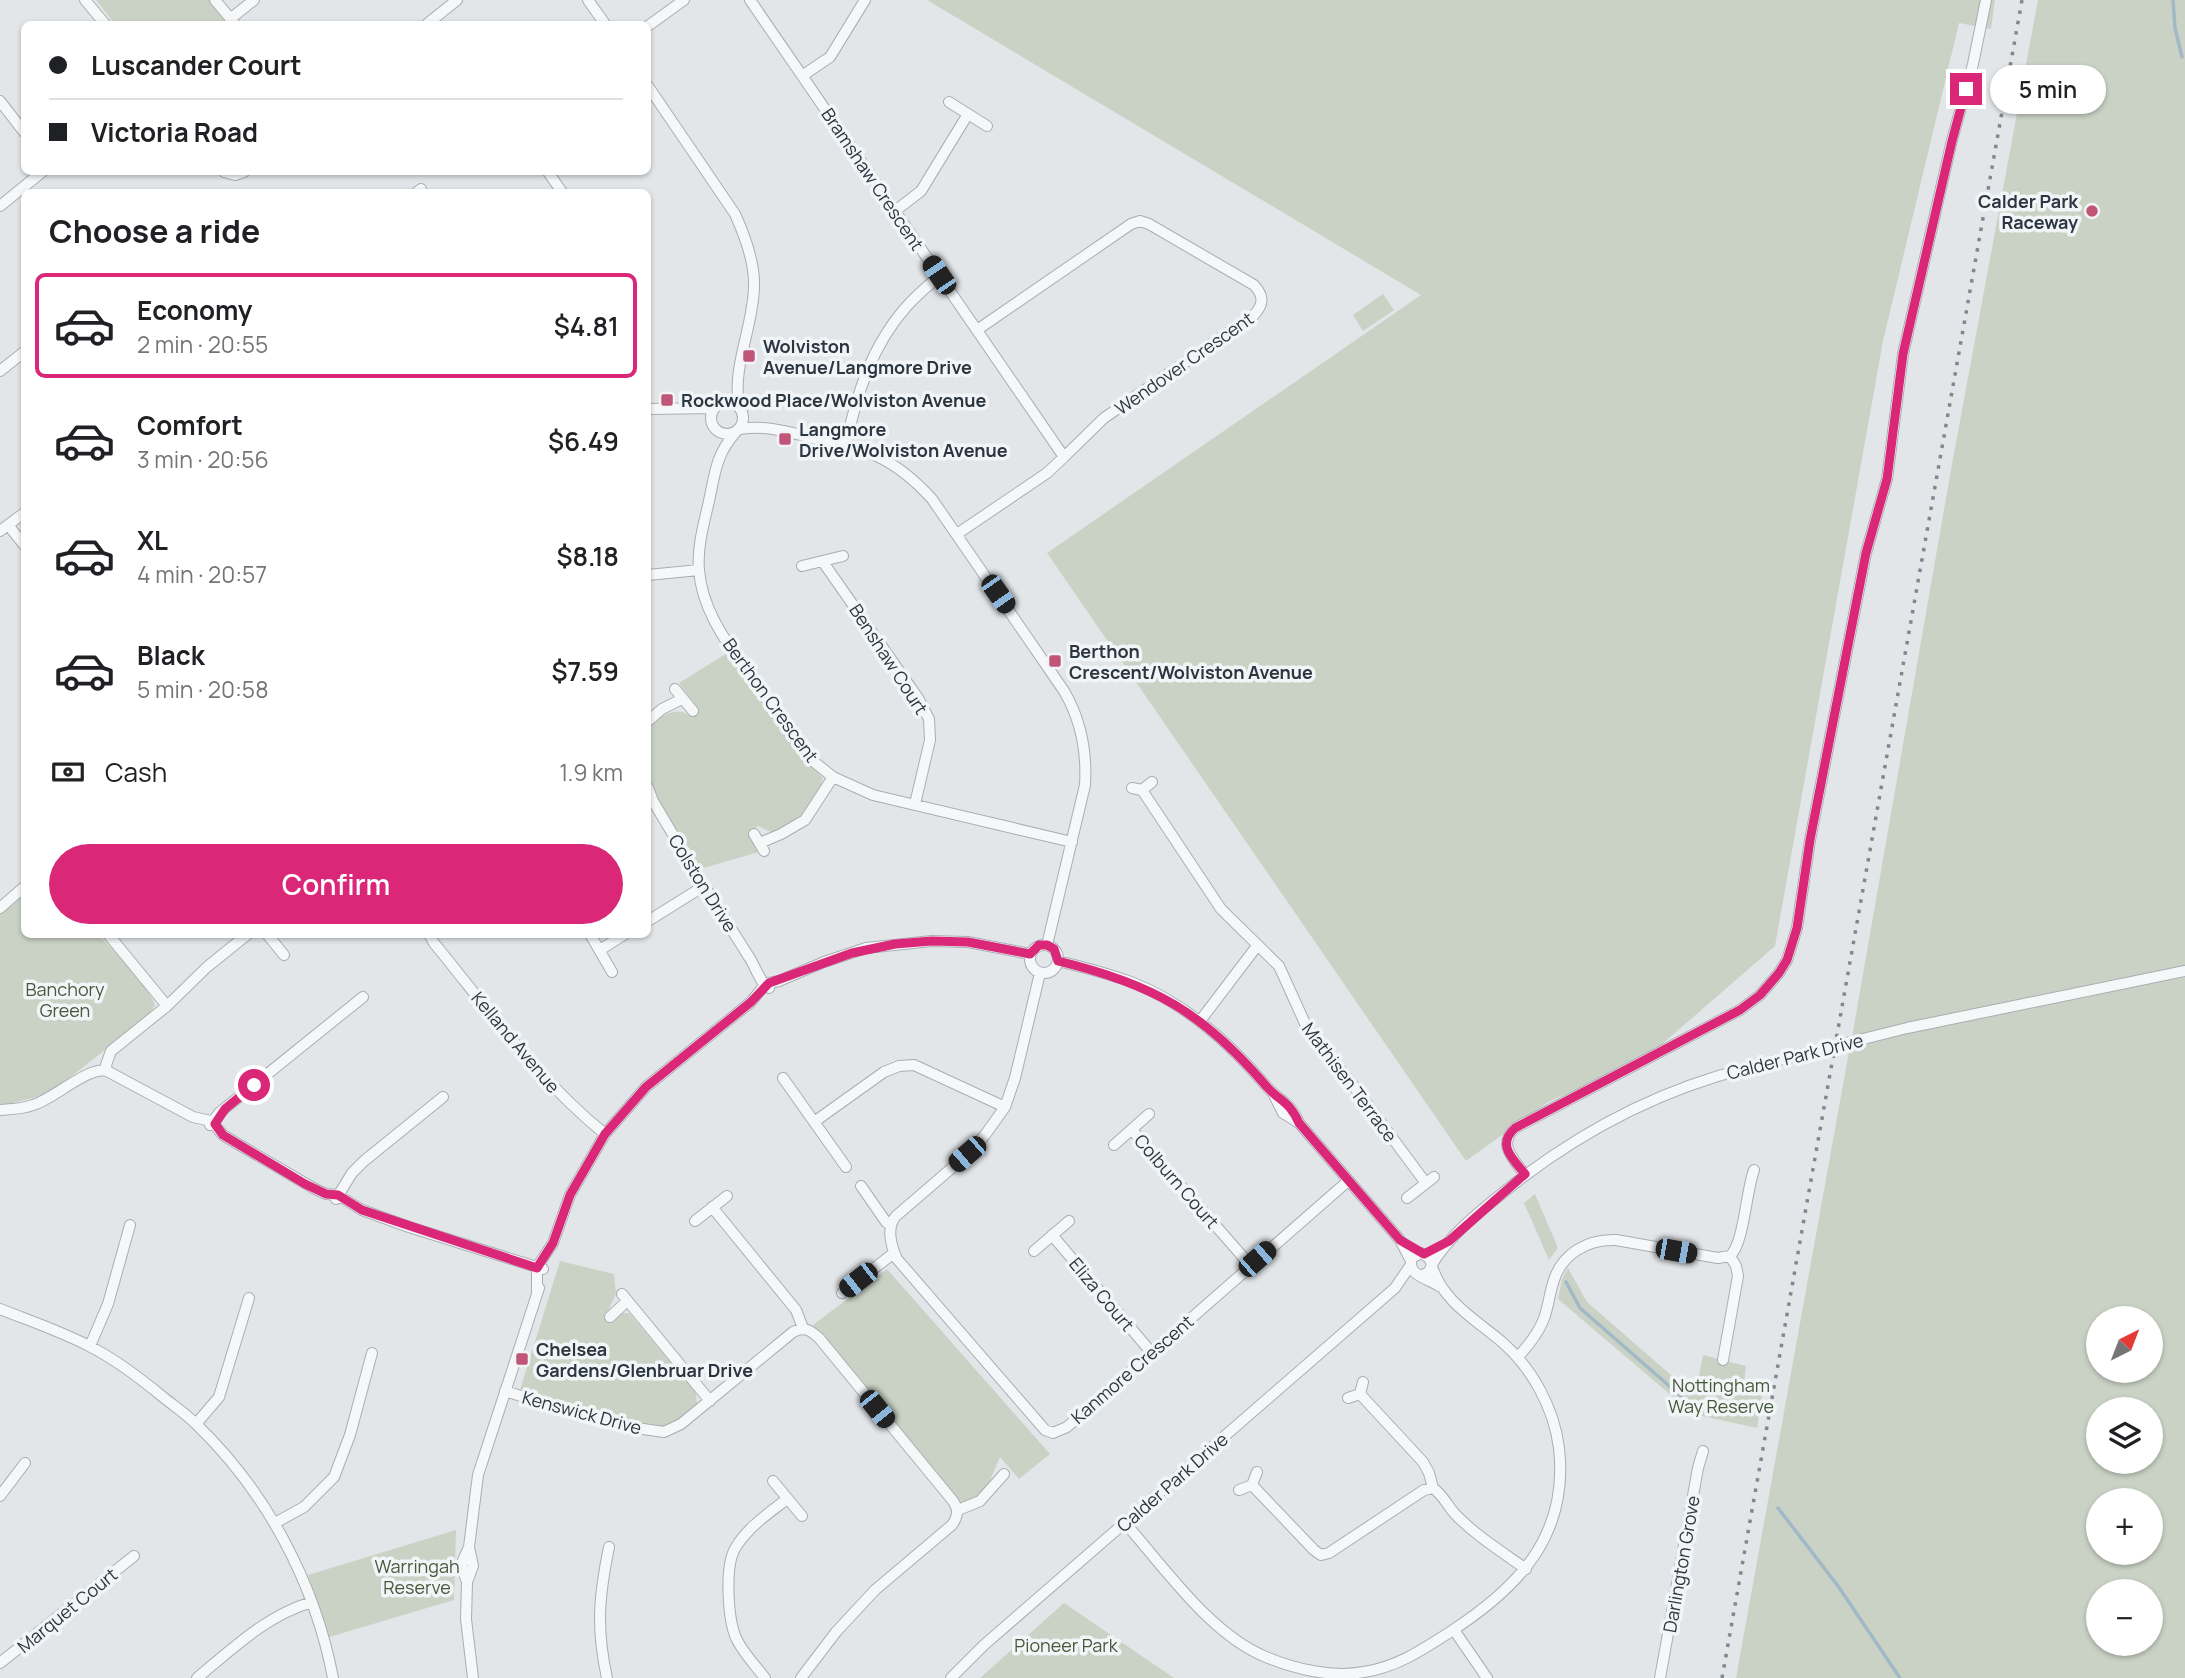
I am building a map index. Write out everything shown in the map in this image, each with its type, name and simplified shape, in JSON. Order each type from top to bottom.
[{"type":"street","points":[[85,0],[102,21]]},
{"type":"street","points":[[215,0],[232,21]]},
{"type":"street","points":[[234,21],[254,0]]},
{"type":"street","points":[[431,21],[457,0]]},
{"type":"street","points":[[589,0],[604,21]]},
{"type":"street","points":[[651,24],[684,0]]},
{"type":"street","name":"Bramshaw Crescent","points":[[750,0],[1063,457]]},
{"type":"street","points":[[802,76],[830,57],[865,0]]},
{"type":"street","points":[[1525,1174],[1506,1148],[1507,1137],[1515,1128],[1740,1010],[1767,987],[1787,960],[1797,928],[1813,827],[1866,553],[1887,479],[1903,354],[1986,0]]},
{"type":"street","points":[[651,90],[734,214],[744,235],[751,260],[754,284],[752,306],[737,377],[711,416],[713,426]]},
{"type":"street","points":[[0,101],[21,128]]},
{"type":"street","points":[[949,102],[987,126]]},
{"type":"street","points":[[895,211],[921,191],[968,114]]},
{"type":"street","points":[[22,189],[39,175]]},
{"type":"street","points":[[0,206],[21,189]]},
{"type":"street","name":"Wendover Crescent","points":[[977,330],[1131,224],[1140,221],[1149,223],[1254,285],[1260,292],[1263,301],[1261,308],[1254,315],[1104,418],[1063,457]]},
{"type":"street","points":[[846,445],[857,395],[869,365],[906,307],[939,275]]},
{"type":"street","points":[[0,371],[21,354]]},
{"type":"street","points":[[737,377],[744,420],[738,430]]},
{"type":"street","points":[[651,409],[688,409],[716,406],[726,402],[740,408],[767,427]]},
{"type":"street","points":[[688,409],[722,433],[767,427],[868,451],[914,479],[932,499],[1059,682],[1074,710],[1083,746],[1085,774],[1083,798],[1047,945]]},
{"type":"street","name":"Berthon Crescent","points":[[713,426],[718,443],[718,458],[701,539],[699,570],[706,602],[728,645],[800,746],[833,777],[873,794],[1072,842]]},
{"type":"street","name":"Berthon Crescent","points":[[718,458],[724,445],[738,430]]},
{"type":"street","points":[[957,534],[1047,472],[1063,457]]},
{"type":"street","points":[[21,515],[4,528],[21,542]]},
{"type":"street","points":[[802,566],[843,556]]},
{"type":"street","name":"Benshaw Court","points":[[823,562],[918,698],[929,719],[930,740],[915,804]]},
{"type":"street","points":[[651,575],[699,570]]},
{"type":"street","points":[[675,689],[693,711]]},
{"type":"street","points":[[651,718],[662,709],[682,699]]},
{"type":"street","points":[[760,842],[805,820],[833,777]]},
{"type":"street","name":"Mathisen Terrace","points":[[1152,782],[1137,789],[1210,894],[1232,921],[1279,966],[1308,1030],[1430,1180],[1407,1198]]},
{"type":"street","name":"Colston Drive","points":[[651,801],[768,985]]},
{"type":"street","points":[[651,919],[704,886]]},
{"type":"street","points":[[0,908],[21,890]]},
{"type":"street","points":[[111,938],[167,1006]]},
{"type":"street","points":[[108,1067],[118,1045],[167,1006],[242,938]]},
{"type":"street","points":[[270,938],[284,955]]},
{"type":"street","points":[[592,938],[612,972]]},
{"type":"street","points":[[600,950],[619,938]]},
{"type":"street","name":"Kelland Avenue","points":[[431,939],[551,1086],[605,1134]]},
{"type":"street","points":[[472,1678],[466,1619],[467,1582],[463,1560],[469,1546],[478,1475],[537,1292],[540,1269],[553,1243],[570,1195],[605,1134],[646,1087],[751,1002],[758,1001],[768,985],[784,984],[798,973],[852,953],[895,944],[968,942],[1030,954]]},
{"type":"street","points":[[1039,945],[1047,945],[1054,949],[1058,961],[1054,970],[1040,973],[1030,963],[1030,954],[1039,945]]},
{"type":"street","points":[[1200,1021],[1256,946]]},
{"type":"street","points":[[1058,961],[1110,974],[1166,998],[1200,1021],[1240,1056],[1272,1093],[1283,1113],[1299,1123],[1400,1240],[1415,1269],[1441,1287],[1465,1312],[1518,1357],[1533,1378],[1550,1412],[1559,1446],[1558,1489],[1551,1519],[1538,1550],[1525,1569],[1503,1594],[1414,1656],[1362,1673],[1336,1673],[1287,1665],[1241,1645],[1216,1626],[1125,1523]]},
{"type":"street","name":"Calder Park Drive","points":[[1415,1269],[1429,1272],[1449,1241],[1525,1174],[1589,1131],[1668,1094],[1747,1068],[1907,1028],[2185,971]]},
{"type":"street","points":[[842,1293],[894,1253],[890,1225],[896,1216],[967,1154],[1005,1107],[1015,1078],[1040,973]]},
{"type":"street","points":[[212,1124],[225,1109],[363,997]]},
{"type":"street","points":[[814,1122],[884,1072],[899,1066],[914,1065],[1005,1107]]},
{"type":"street","points":[[0,1111],[34,1105],[55,1096],[77,1080],[108,1067],[177,1109],[191,1121],[212,1124],[225,1142],[238,1144],[305,1184],[320,1197],[337,1197]]},
{"type":"street","points":[[783,1078],[846,1167]]},
{"type":"street","points":[[337,1197],[352,1173],[364,1161],[443,1097]]},
{"type":"street","name":"Colburn Court","points":[[1114,1145],[1149,1114]]},
{"type":"street","name":"Colburn Court","points":[[1132,1130],[1250,1265]]},
{"type":"street","points":[[1518,1357],[1539,1330],[1560,1265],[1584,1245],[1599,1240],[1616,1240],[1718,1258],[1730,1256],[1738,1245],[1754,1170]]},
{"type":"street","name":"Kanmore Crescent","points":[[894,1253],[1049,1432],[1057,1432],[1067,1427],[1348,1181]]},
{"type":"street","points":[[861,1186],[890,1225]]},
{"type":"street","points":[[695,1221],[727,1196]]},
{"type":"street","points":[[337,1197],[347,1209],[362,1210],[540,1269]]},
{"type":"street","points":[[712,1207],[796,1310],[803,1328],[811,1330],[819,1338],[958,1510],[955,1521],[947,1530],[875,1590],[836,1632],[800,1678]]},
{"type":"street","points":[[1034,1251],[1069,1221]]},
{"type":"street","points":[[90,1346],[108,1304],[130,1225]]},
{"type":"street","name":"Eliza Court","points":[[1052,1235],[1152,1352]]},
{"type":"street","points":[[1400,1240],[1429,1258],[1441,1287]]},
{"type":"street","name":"Calder Park Drive","points":[[951,1678],[984,1645],[1395,1288],[1415,1269],[1415,1255],[1449,1241]]},
{"type":"street","points":[[1723,1360],[1738,1276],[1730,1256]]},
{"type":"street","points":[[196,1424],[219,1397],[249,1298]]},
{"type":"street","points":[[610,1317],[624,1298],[710,1401]]},
{"type":"street","points":[[0,1310],[90,1346],[141,1379],[196,1424],[238,1470],[275,1523],[312,1602],[327,1648],[333,1678]]},
{"type":"street","name":"Kenswick Drive","points":[[505,1391],[609,1423],[664,1432],[681,1424],[793,1332],[803,1328]]},
{"type":"street","points":[[275,1523],[304,1507],[334,1477],[350,1435],[372,1353]]},
{"type":"street","points":[[1360,1394],[1363,1382]]},
{"type":"street","points":[[1360,1394],[1423,1461],[1433,1488],[1441,1494],[1453,1513],[1525,1569]]},
{"type":"street","points":[[1348,1398],[1360,1394]]},
{"type":"street","name":"Darlington Grove","points":[[1661,1678],[1703,1451]]},
{"type":"street","points":[[0,1496],[25,1463]]},
{"type":"street","points":[[1239,1490],[1252,1485],[1257,1472]]},
{"type":"street","points":[[958,1510],[981,1501],[1004,1474]]},
{"type":"street","points":[[773,1481],[802,1516]]},
{"type":"street","points":[[1252,1485],[1321,1555],[1329,1553],[1424,1490],[1433,1488]]},
{"type":"street","points":[[765,1678],[743,1651],[735,1635],[728,1577],[730,1559],[735,1547],[752,1527],[787,1499]]},
{"type":"street","points":[[607,1678],[598,1626],[609,1547]]},
{"type":"street","name":"Marquet Court","points":[[0,1663],[135,1556]]},
{"type":"street","points":[[197,1678],[262,1626],[312,1602]]},
{"type":"street","points":[[1454,1630],[1487,1678]]},
{"type":"green space","points":[[96,0],[209,0],[226,21],[113,21]]},
{"type":"green space","points":[[927,0],[1995,0],[1991,29],[1959,23],[1883,341],[1775,946],[1645,1059],[1548,1102],[1466,1161],[1047,553],[1421,295]]},
{"type":"green space","points":[[2038,0],[2185,0],[2185,968],[1852,1037],[1952,464]]},
{"type":"green space","points":[[1383,294],[1394,310],[1363,331],[1353,315]]},
{"type":"green space","points":[[729,652],[784,734],[823,778],[811,805],[792,823],[775,834],[758,826],[748,833],[759,852],[700,869],[651,791],[651,725],[672,712],[689,715],[698,708],[679,683]]},
{"type":"green space","name":"Banchory Green","points":[[21,896],[21,938],[102,938],[138,977],[155,1005],[149,1015],[58,1087],[41,1096],[0,1106],[0,914]]},
{"type":"green space","points":[[2185,974],[2185,1678],[1736,1678],[1850,1046]]},
{"type":"green space","points":[[1535,1194],[1558,1248],[1549,1260],[1524,1203]]},
{"type":"green space","points":[[560,1261],[614,1274],[616,1294],[604,1319],[613,1321],[623,1313],[629,1313],[696,1393],[697,1404],[675,1424],[656,1429],[639,1426],[520,1390]]},
{"type":"green space","name":"Nottingham Way Reserve","points":[[1568,1268],[1587,1302],[1695,1396],[1703,1355],[1746,1366],[1746,1392],[1762,1395],[1757,1428],[1693,1414],[1558,1299],[1562,1279]]},
{"type":"green space","points":[[887,1269],[1050,1454],[1019,1479],[1000,1457],[988,1485],[972,1502],[960,1502],[813,1325]]},
{"type":"green space","name":"Warringah Reserve","points":[[456,1530],[454,1600],[329,1637],[308,1575]]},
{"type":"green space","name":"Pioneer Park","points":[[1064,1603],[1174,1678],[980,1678]]},
{"type":"waterway","points":[[2173,0],[2175,28],[2182,57]]},
{"type":"waterway","points":[[1566,1282],[1580,1308],[1691,1405]]},
{"type":"waterway","points":[[1778,1508],[1838,1586],[1900,1678]]},
{"type":"railway","points":[[1722,1678],[2022,0]]},
{"type":"place","name":"Calder Park Raceway","points":[[2092,211]]},
{"type":"place","name":"Wolviston Avenue/Langmore Drive","points":[[749,356]]},
{"type":"place","name":"Rockwood Place/Wolviston Avenue","points":[[667,400]]},
{"type":"place","name":"Langmore Drive/Wolviston Avenue","points":[[785,439]]},
{"type":"place","name":"Berthon Crescent/Wolviston Avenue","points":[[1055,661]]},
{"type":"place","name":"Chelsea Gardens/Glenbruar Drive","points":[[522,1359]]},
{"type":"route","points":[[254,1085],[225,1109],[215,1124],[223,1135],[305,1184],[326,1194],[345,1198],[362,1210],[537,1268],[553,1243],[570,1195],[605,1134],[646,1087],[751,1002],[763,987],[772,981],[779,981],[866,948],[895,944],[968,942],[1030,954],[1035,947],[1047,945],[1057,953],[1058,961],[1134,983],[1166,998],[1200,1021],[1227,1043],[1272,1093],[1290,1106],[1299,1123],[1400,1240],[1421,1254],[1449,1241],[1525,1174],[1506,1148],[1510,1132],[1524,1122],[1740,1010],[1760,995],[1787,960],[1797,928],[1810,840],[1866,553],[1887,479],[1903,354],[1966,89]]}]
